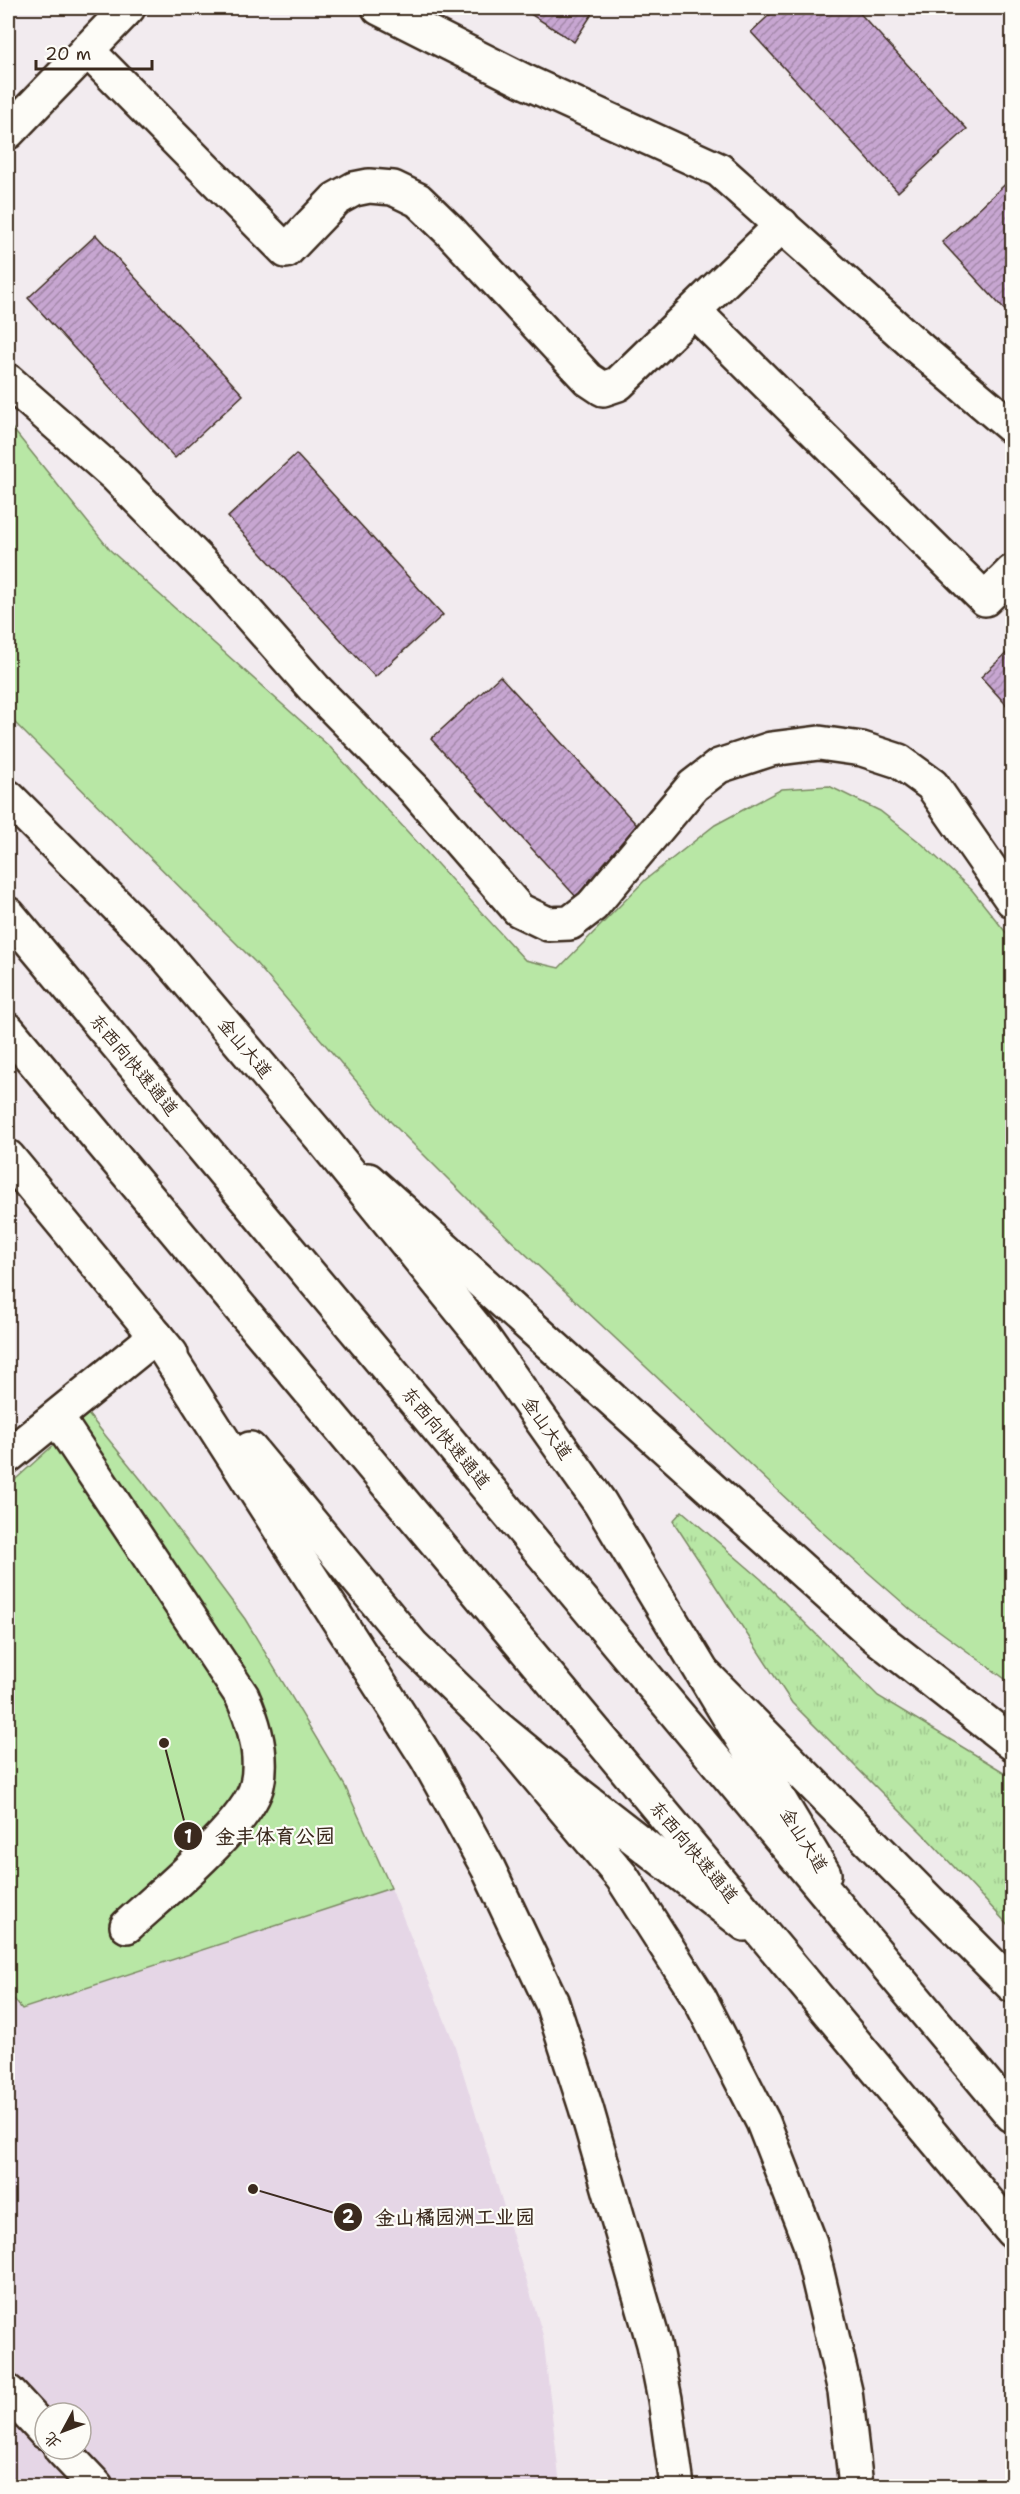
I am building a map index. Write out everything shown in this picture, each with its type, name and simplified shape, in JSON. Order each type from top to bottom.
[{"type":"main road","points":[[8,132],[128,8]]},
{"type":"main road","points":[[379,8],[524,81],[719,170],[921,350],[1012,427]]},
{"type":"main road","points":[[87,50],[286,251],[336,199],[354,189],[369,186],[393,188],[418,200],[450,231],[588,379],[603,389],[618,384],[782,225]]},
{"type":"main road","points":[[693,311],[985,599],[1012,572]]},
{"type":"main road","points":[[8,381],[115,475],[223,585],[314,688],[414,789],[519,910],[537,920],[548,924],[570,923],[591,906],[693,786],[719,766],[771,748],[819,743],[862,749],[899,761],[932,785],[1012,900]]},
{"type":"main road","name":"金山大道","points":[[8,797],[163,952],[323,1140],[495,1354],[600,1503],[811,1854],[884,1962],[1012,2115]]},
{"type":"main road","name":"东西向快速通道","points":[[8,914],[884,1962]]},
{"type":"main road","name":"东西向快速通道","points":[[8,1030],[827,2012]]},
{"type":"main road","points":[[323,1140],[874,1635],[1012,1743]]},
{"type":"main road","points":[[8,1156],[412,1645],[494,1725],[578,1794],[743,1921],[827,2012],[1012,2231]]},
{"type":"main road","points":[[8,1456],[156,1336]]},
{"type":"main road","points":[[156,1336],[427,1758],[488,1868],[552,2003],[586,2108],[654,2344],[665,2399],[677,2487]]},
{"type":"main road","points":[[57,1418],[242,1696],[252,1718],[257,1742],[257,1787],[245,1809],[222,1838],[127,1926]]},
{"type":"main road","points":[[706,1676],[1012,1985]]},
{"type":"main road","points":[[494,1725],[622,1877],[700,1999],[764,2122],[810,2243],[843,2380],[855,2474]]},
{"type":"main road","points":[[8,2392],[33,2419]]},
{"type":"main road","points":[[72,2461],[96,2487]]},
{"type":"shaded area","points":[[391,1888],[454,2043],[543,2335],[560,2486],[8,2486],[8,1992],[23,2009]]},
{"type":"green space","points":[[8,423],[110,550],[330,747],[525,960],[559,968],[645,880],[715,825],[782,789],[829,786],[880,811],[922,844],[972,890],[1012,940],[1012,1684],[911,1610],[823,1533],[485,1216],[391,1122],[255,962],[8,716]]},
{"type":"green space","points":[[88,1414],[143,1482],[245,1619],[345,1786],[391,1888],[22,2009],[8,1992],[8,1486]]},
{"type":"green space","points":[[682,1511],[761,1579],[878,1696],[1012,1777],[1012,1929],[927,1838],[792,1703],[673,1521]]},
{"type":"building","points":[[521,8],[596,8],[574,42]]},
{"type":"building","points":[[777,8],[855,8],[967,129],[898,192],[751,32]]},
{"type":"building","points":[[1011,179],[1012,181],[1012,318],[942,242]]},
{"type":"building","points":[[96,235],[243,395],[175,458],[28,298]]},
{"type":"building","points":[[296,454],[443,615],[375,677],[228,517]]},
{"type":"building","points":[[1012,648],[1012,711],[981,677]]},
{"type":"building","points":[[500,676],[647,836],[578,899],[431,739]]},
{"type":"place","name":"金丰体育公园","points":[[164,1743]]},
{"type":"place","name":"金山橘园洲工业园","points":[[253,2189]]}]
